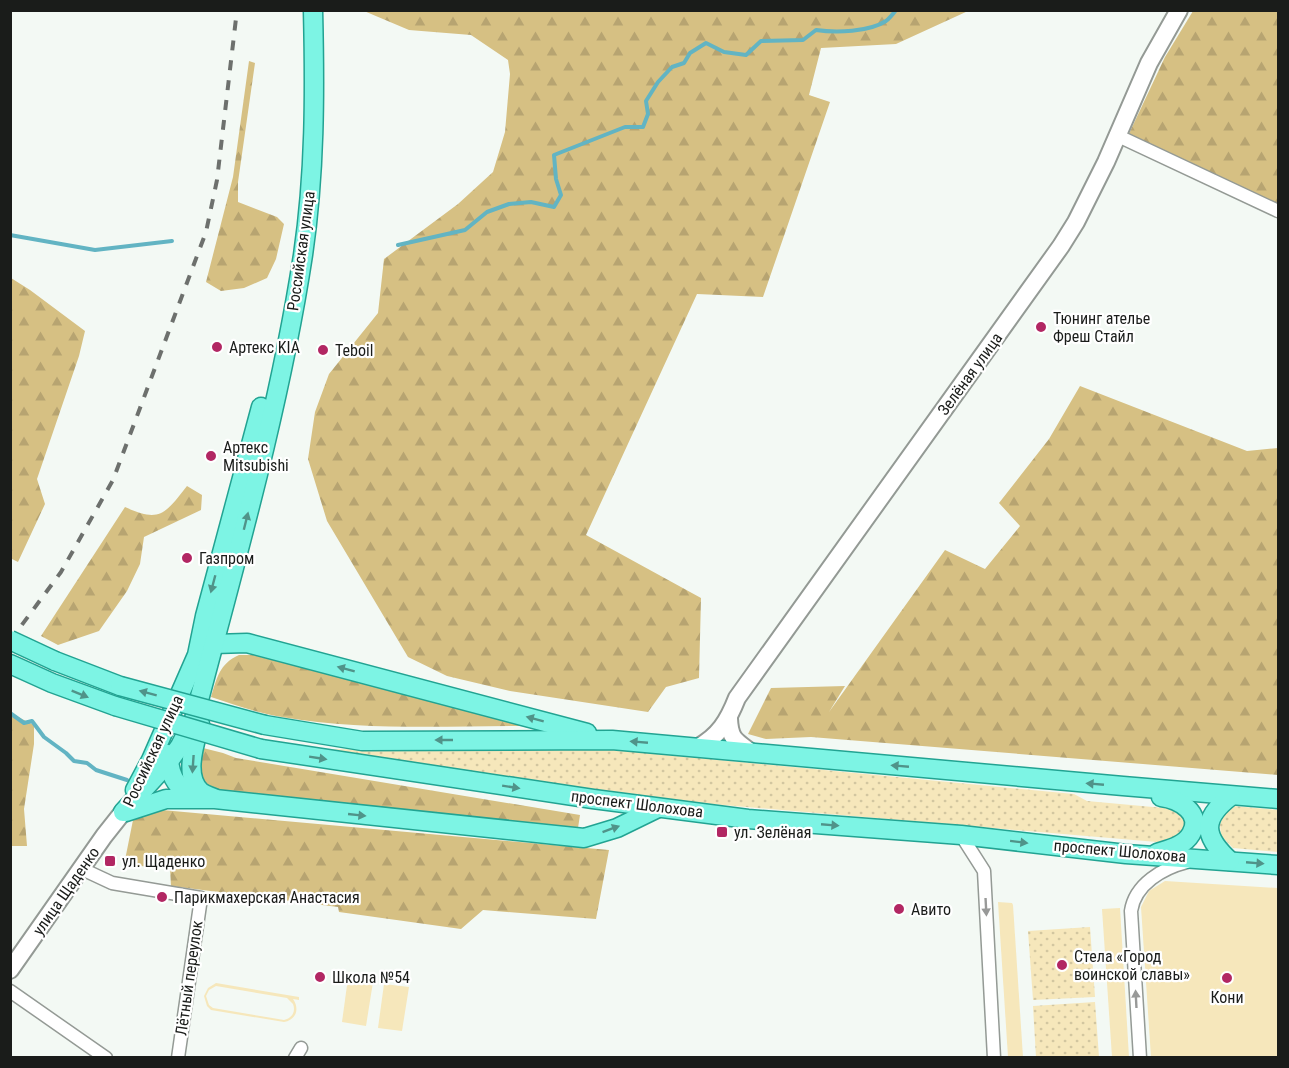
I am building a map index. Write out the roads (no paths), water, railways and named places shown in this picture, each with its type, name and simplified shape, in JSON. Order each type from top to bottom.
[{"type":"main road","name":"Российская улица","points":[[123,812],[151,760],[197,655],[208,605],[268,384],[292,254],[300,188],[304,120],[302,10]]},
{"type":"main road","name":"Российская улица","points":[[123,812],[167,765],[194,719],[278,387],[303,255],[310,188],[315,120],[313,10]]},
{"type":"main road","points":[[226,599],[228,616],[247,643]]},
{"type":"main road","points":[[10,640],[102,681],[265,725],[363,741],[612,740],[1278,799]]},
{"type":"main road","points":[[197,655],[214,644],[247,643],[612,740]]},
{"type":"main road","points":[[215,799],[202,792],[194,783],[192,775],[195,741],[219,658],[229,649],[247,643]]},
{"type":"main road","name":"проспект Шолохова","points":[[10,664],[115,706],[261,749],[593,800],[748,819],[961,835],[1126,854],[1278,865]]},
{"type":"main road","points":[[172,713],[167,740],[167,765],[177,784],[190,798]]},
{"type":"main road","points":[[1123,786],[1135,794],[1174,799],[1189,808],[1195,823],[1190,835],[1178,846],[1153,855]]},
{"type":"main road","points":[[1230,861],[1211,839],[1208,826],[1211,815],[1218,805],[1231,796]]},
{"type":"main road","points":[[123,812],[166,800],[215,799],[584,838],[617,828],[660,808]]},
{"type":"street","name":"Зелёная улица","points":[[697,748],[711,741],[729,718],[737,698],[1052,260],[1076,222],[1106,162],[1149,63],[1179,10]]},
{"type":"street","points":[[1116,135],[1278,211]]},
{"type":"street","points":[[729,718],[730,733],[733,739],[752,753]]},
{"type":"street","name":"улица Щаденко","points":[[10,970],[123,812]]},
{"type":"street","points":[[961,835],[984,871],[994,1058]]},
{"type":"street","points":[[1140,1058],[1132,900],[1137,891],[1174,865],[1198,859]]},
{"type":"street","name":"Лётный переулок","points":[[82,869],[112,883],[201,898],[178,1058]]},
{"type":"street","points":[[10,991],[106,1058]]},
{"type":"waterway","points":[[398,245],[465,230],[487,212],[509,204],[531,202],[554,207],[561,195],[556,179],[554,155],[625,127],[643,127],[648,114],[646,101],[658,82],[672,67],[684,63],[690,53],[706,43],[724,52],[746,55],[761,41],[803,40],[816,30],[842,31],[879,25],[896,10]]},
{"type":"waterway","points":[[10,235],[95,250],[172,241]]},
{"type":"waterway","points":[[10,713],[24,723],[32,721],[44,737],[74,761],[87,763],[96,770],[127,780]]},
{"type":"railway","points":[[10,641],[61,572],[113,480],[206,232],[217,180],[237,10]]},
{"type":"place","name":"Тюнинг ателье Фреш Стайл","points":[[1041,327]]},
{"type":"place","name":"Артекс KIA","points":[[217,347]]},
{"type":"place","name":"Teboil","points":[[323,350]]},
{"type":"place","name":"Артекс Mitsubishi","points":[[211,456]]},
{"type":"place","name":"Газпром","points":[[187,558]]},
{"type":"place","name":"ул. Зелёная","points":[[722,832]]},
{"type":"place","name":"ул. Щаденко","points":[[110,861]]},
{"type":"place","name":"Парикмахерская Анастасия","points":[[162,897]]},
{"type":"place","name":"Авито","points":[[899,909]]},
{"type":"place","name":"Стела «Город воинской славы»","points":[[1062,965]]},
{"type":"place","name":"Школа №54","points":[[320,977]]},
{"type":"place","name":"Кони","points":[[1227,978]]}]
